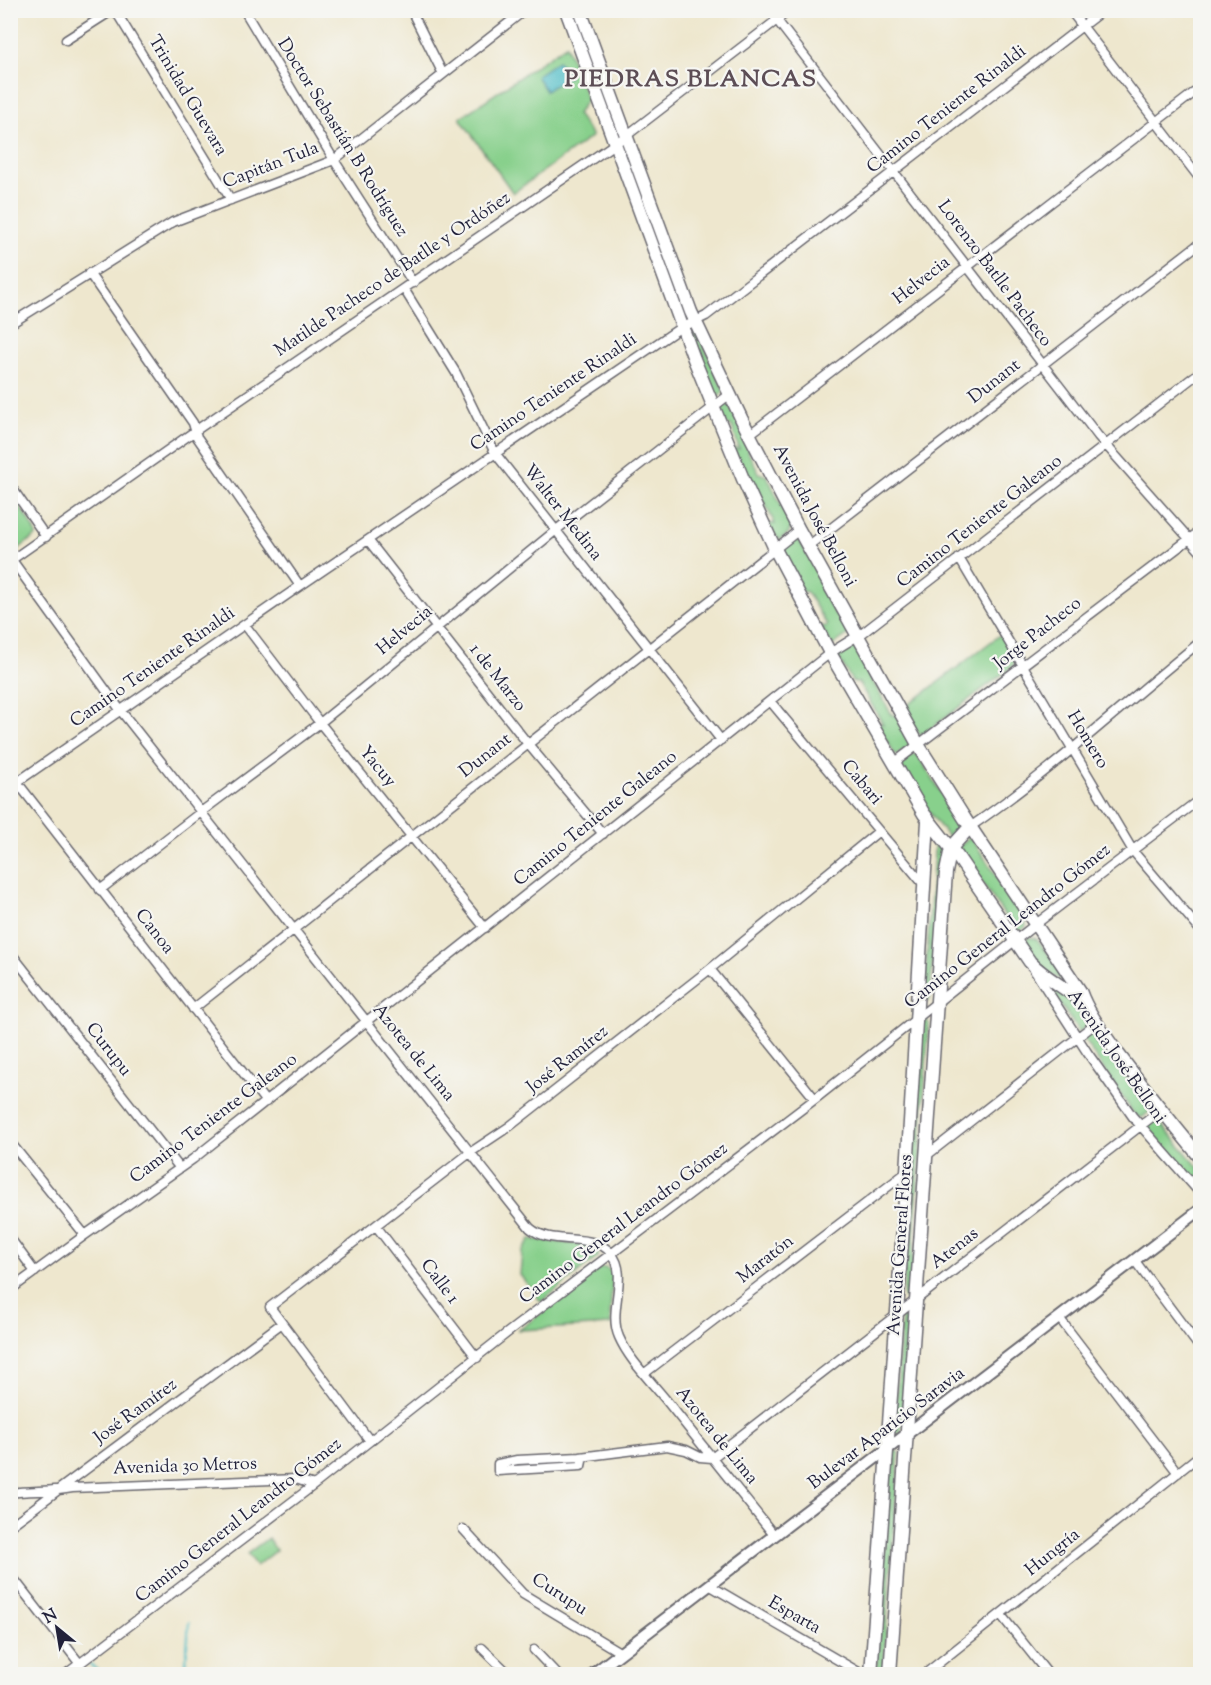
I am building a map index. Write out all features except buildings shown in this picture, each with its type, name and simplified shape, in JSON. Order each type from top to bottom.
[{"type":"main road","name":"Avenida José Belloni","points":[[566,10],[682,327],[743,479],[775,549],[830,653],[928,821],[951,848],[1032,964],[1044,975],[1070,991],[1085,1005]]},
{"type":"main road","name":"Avenida José Belloni","points":[[580,10],[696,322],[799,530],[919,746],[970,827],[1080,991],[1096,1023],[1161,1110],[1200,1157]]},
{"type":"main road","name":"Avenida General Flores","points":[[871,1674],[907,1172],[926,886],[928,821]]},
{"type":"main road","points":[[951,848],[970,827]]},
{"type":"main road","name":"Avenida General Flores","points":[[890,1674],[936,1003],[946,872],[951,848]]},
{"type":"street","points":[[66,40],[114,10]]},
{"type":"street","name":"Trinidad Guevara","points":[[114,10],[231,200]]},
{"type":"street","name":"Doctor Sebastián B Rodríguez","points":[[244,10],[334,160],[413,283]]},
{"type":"street","points":[[411,10],[443,74]]},
{"type":"street","name":"Capitán Tula","points":[[10,324],[173,222],[334,160],[525,10]]},
{"type":"street","name":"Lorenzo Batlle Pacheco","points":[[769,10],[1106,446],[1200,551]]},
{"type":"street","name":"Matilde Pacheco de Batlle y Ordóñez","points":[[11,560],[626,136],[790,10]]},
{"type":"street","points":[[1070,10],[1200,179]]},
{"type":"street","name":"Camino Teniente Rinaldi","points":[[14,784],[495,453],[682,327],[706,316],[1103,10]]},
{"type":"street","name":"Helvecia","points":[[750,434],[1200,88]]},
{"type":"street","name":"Dunant","points":[[808,546],[1200,243]]},
{"type":"street","points":[[89,273],[193,423],[197,437],[300,586]]},
{"type":"street","name":"Walter Medina","points":[[404,289],[456,373],[495,453],[721,740]]},
{"type":"street","name":"Camino Teniente Galeano","points":[[10,1290],[193,1159],[830,653],[858,636],[1200,372]]},
{"type":"street","name":"Helvecia","points":[[100,890],[320,723],[555,531],[730,394]]},
{"type":"street","points":[[10,485],[46,537]]},
{"type":"street","name":"Dunant","points":[[194,1009],[293,928],[799,530]]},
{"type":"street","name":"Jorge Pacheco","points":[[894,763],[1200,531]]},
{"type":"street","name":"1 de Marzo","points":[[368,540],[528,744],[603,834]]},
{"type":"street","name":"Homero","points":[[959,558],[1133,851],[1200,930]]},
{"type":"street","name":"Azotea de Lima","points":[[11,560],[121,711],[534,1231],[547,1236],[599,1244],[612,1254],[619,1271],[614,1311],[617,1330],[624,1346],[774,1535]]},
{"type":"street","name":"Yacuy","points":[[245,625],[320,723],[485,928]]},
{"type":"street","points":[[970,827],[1072,748],[1200,642]]},
{"type":"street","name":"Cabari","points":[[770,701],[926,886]]},
{"type":"street","name":"Canoa","points":[[14,784],[266,1102]]},
{"type":"street","name":"Camino General Leandro Gómez","points":[[66,1674],[815,1099],[1015,939],[1200,799]]},
{"type":"street","name":"José Ramírez","points":[[10,1526],[282,1323],[270,1307],[471,1152],[510,1126],[710,969],[879,831]]},
{"type":"street","name":"Curupu","points":[[10,952],[179,1167]]},
{"type":"street","name":"Avenida José Belloni","points":[[1032,964],[1078,1037],[1140,1127],[1200,1192]]},
{"type":"street","points":[[710,969],[815,1099]]},
{"type":"street","points":[[926,1156],[1096,1023]]},
{"type":"street","name":"Atenas","points":[[712,1458],[1161,1110]]},
{"type":"street","points":[[10,1142],[85,1235]]},
{"type":"street","name":"Maratón","points":[[645,1373],[907,1172]]},
{"type":"street","name":"Bulevar Aparicio Saravia","points":[[593,1674],[1200,1210]]},
{"type":"street","name":"Calle 1","points":[[376,1226],[477,1358]]},
{"type":"street","points":[[10,1238],[34,1272]]},
{"type":"street","points":[[1135,1261],[1200,1348]]},
{"type":"street","points":[[1060,1318],[1178,1473]]},
{"type":"street","points":[[282,1323],[370,1441]]},
{"type":"street","points":[[583,1457],[581,1466],[498,1471],[499,1464],[517,1460],[583,1457],[667,1446],[686,1450],[700,1457],[712,1458]]},
{"type":"street","name":"Hungría","points":[[925,1674],[1200,1455]]},
{"type":"street","name":"Avenida 30 Metros","points":[[10,1493],[31,1490],[56,1491],[72,1488],[296,1479],[314,1485]]},
{"type":"street","name":"Curupu","points":[[463,1528],[523,1594],[621,1653]]},
{"type":"street","points":[[10,1574],[80,1664]]},
{"type":"street","name":"Esparta","points":[[709,1585],[862,1674]]},
{"type":"street","points":[[1001,1615],[1048,1674]]},
{"type":"street","points":[[483,1647],[509,1674]]},
{"type":"street","points":[[534,1650],[556,1674]]},
{"type":"green space","points":[[566,45],[587,99],[577,114],[592,136],[513,193],[460,118]]},
{"type":"green space","points":[[622,147],[626,147],[684,311]]},
{"type":"green space","points":[[697,329],[724,391],[717,398],[715,398],[688,332]]},
{"type":"green space","points":[[726,400],[756,452],[749,450],[748,452],[759,473],[767,476],[791,525],[789,533],[779,540],[767,524],[775,524],[764,502],[755,500],[732,448],[739,449],[732,426],[724,423],[719,404]]},
{"type":"green space","points":[[11,493],[35,530],[36,536],[11,554]]},
{"type":"green space","points":[[796,538],[830,591],[822,590],[835,614],[844,617],[850,633],[833,645],[819,625],[826,627],[827,625],[807,592],[801,591],[781,549]]},
{"type":"green space","points":[[1001,634],[1014,657],[1013,666],[920,735],[902,710]]},
{"type":"green space","points":[[853,642],[858,643],[875,674],[869,675],[892,715],[898,716],[912,745],[896,756],[876,723],[883,724],[859,683],[852,681],[837,655],[839,651]]},
{"type":"green space","points":[[917,754],[959,821],[951,837],[948,837],[917,796],[918,791],[901,766],[909,756]]},
{"type":"green space","points":[[970,836],[1025,919],[1026,927],[1017,933],[958,848]]},
{"type":"green space","points":[[935,838],[945,848],[939,865],[930,999],[927,1001],[924,997]]},
{"type":"green space","points":[[1028,937],[1037,939],[1081,998],[1064,981],[1040,969],[1022,946]]},
{"type":"green space","points":[[1046,983],[1072,998],[1088,1024],[1079,1032]]},
{"type":"green space","points":[[926,1019],[929,1024],[910,1298],[905,1299],[903,1297],[922,1022]]},
{"type":"green space","points":[[1090,1033],[1096,1034],[1149,1109],[1150,1111],[1143,1117],[1137,1117],[1134,1114],[1083,1039]]},
{"type":"green space","points":[[1156,1118],[1200,1169],[1200,1187],[1147,1128]]},
{"type":"green space","points":[[530,1239],[592,1246],[597,1251],[598,1257],[541,1302],[520,1275],[522,1252]]},
{"type":"green space","points":[[600,1268],[606,1268],[613,1273],[611,1325],[519,1330]]},
{"type":"green space","points":[[902,1317],[908,1319],[901,1432],[898,1434],[894,1433]]},
{"type":"green space","points":[[896,1450],[899,1454],[883,1674],[876,1674],[892,1455]]},
{"type":"green space","points":[[268,1538],[276,1550],[256,1566],[247,1554]]},
{"type":"water","points":[[558,61],[569,76],[546,91],[536,76]]},
{"type":"waterway","points":[[185,1674],[189,1622]]},
{"type":"waterway","points":[[90,1665],[104,1674]]},
{"type":"district","name":"PIEDRAS BLANCAS","points":[[691,80]]}]
